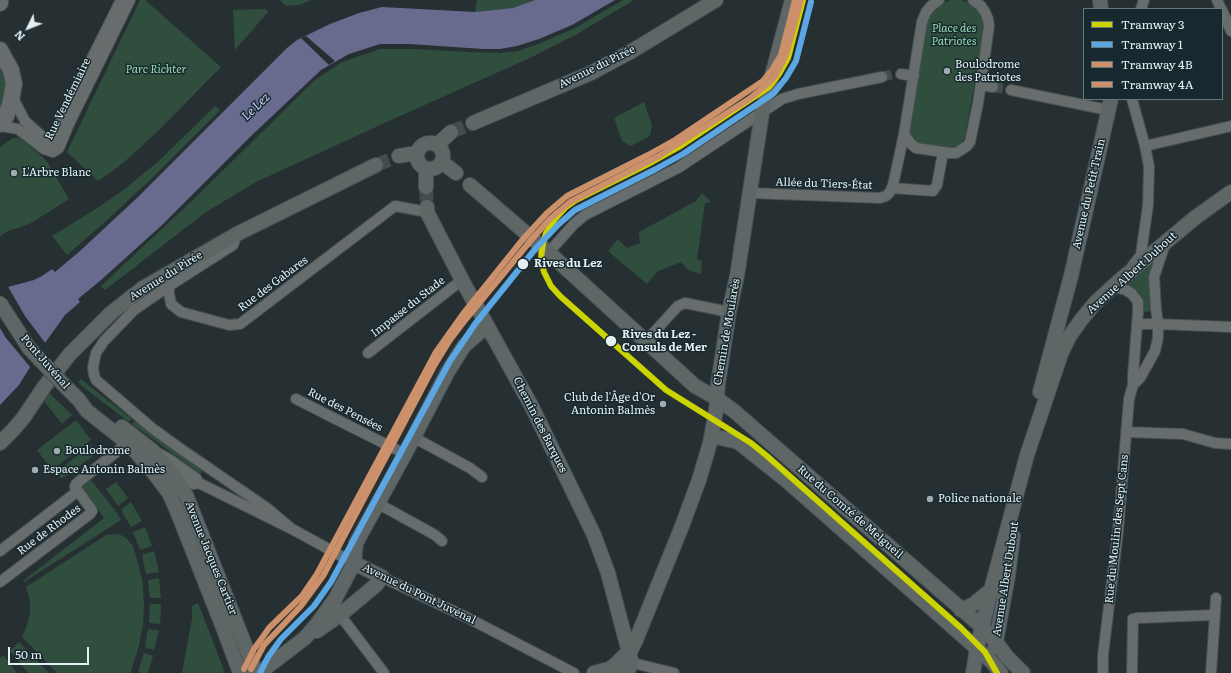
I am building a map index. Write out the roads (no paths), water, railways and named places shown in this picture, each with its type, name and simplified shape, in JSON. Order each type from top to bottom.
[{"type":"main road","name":"Avenue du Pirée","points":[[473,124],[590,72],[632,51],[716,0]]},
{"type":"main road","name":"Chemin de Moularès","points":[[629,664],[636,640],[699,480],[712,437],[716,411],[716,398],[729,312],[737,276],[762,113],[792,0]]},
{"type":"main road","points":[[0,50],[11,70],[14,84],[12,98],[6,116],[0,125]]},
{"type":"main road","name":"Avenue du Petit Train","points":[[1027,455],[1031,426],[1067,289],[1110,104]]},
{"type":"main road","points":[[437,145],[451,132]]},
{"type":"main road","points":[[433,143],[437,145],[443,152],[442,162],[437,168],[429,170],[426,169],[418,163],[416,154],[424,144],[433,143]]},
{"type":"main road","points":[[399,156],[416,154]]},
{"type":"main road","points":[[442,162],[456,173]]},
{"type":"main road","name":"Avenue du Pirée","points":[[0,443],[24,417],[62,362],[111,313],[143,288],[237,234],[376,165]]},
{"type":"main road","points":[[426,169],[426,187]]},
{"type":"main road","name":"Rue du Comté de Melgueil","points":[[470,185],[549,252],[695,386],[716,398],[734,411],[982,627],[1007,657],[1023,673]]},
{"type":"main road","name":"Avenue Albert Dubout","points":[[977,648],[1027,455],[1063,348],[1077,324],[1094,303],[1196,217],[1231,192]]},
{"type":"main road","name":"Chemin des Barques","points":[[427,209],[462,280],[532,407],[594,536],[608,573],[629,664]]},
{"type":"main road","points":[[1067,289],[1068,300],[1072,305],[1079,308],[1089,309],[1094,303]]},
{"type":"main road","name":"Pont Juvénal","points":[[0,303],[29,348],[78,400]]},
{"type":"main road","points":[[305,638],[335,599],[354,563],[356,543],[405,454],[440,385],[462,349],[480,332],[488,327]]},
{"type":"main road","name":"Avenue du Pont Juvénal","points":[[78,400],[87,411],[128,438],[150,457],[159,468],[172,474]]},
{"type":"main road","name":"Rue du Comté de Melgueil","points":[[712,437],[738,442],[787,481],[977,648],[996,670]]},
{"type":"main road","name":"Avenue Jacques Cartier","points":[[150,457],[177,511],[240,673]]},
{"type":"main road","name":"Avenue Jacques Cartier","points":[[172,474],[186,495],[256,673]]},
{"type":"main road","name":"Avenue Albert Dubout","points":[[996,670],[996,642],[1008,576],[1020,486]]},
{"type":"main road","name":"Avenue du Pont Juvénal","points":[[354,563],[382,577]]},
{"type":"main road","points":[[260,673],[305,638],[340,615],[376,585],[382,577]]},
{"type":"main road","points":[[961,610],[974,604],[991,590]]},
{"type":"main road","points":[[973,673],[977,648]]},
{"type":"main road","name":"Chemin de Moularès","points":[[605,672],[624,656],[629,664]]},
{"type":"street","name":"Rue Vendémiaire","points":[[12,98],[25,121],[49,142],[52,141],[121,0]]},
{"type":"street","name":"Rue Vendémiaire","points":[[0,125],[18,129],[44,150],[52,152],[59,148],[69,124],[130,0]]},
{"type":"street","points":[[938,0],[926,12],[922,22],[904,134],[892,188],[933,191],[937,185],[942,152]]},
{"type":"street","points":[[904,134],[916,148],[942,152],[956,153],[967,146],[970,142],[981,85],[989,26],[985,12],[973,0]]},
{"type":"street","points":[[1223,12],[1231,31]]},
{"type":"street","points":[[901,74],[914,76]]},
{"type":"street","points":[[549,252],[574,224],[585,215],[678,168],[782,99],[798,94],[882,77]]},
{"type":"street","points":[[981,85],[993,87]]},
{"type":"street","points":[[1011,90],[1099,107],[1110,104]]},
{"type":"street","points":[[1116,284],[1141,255],[1149,195],[1149,166],[1132,100]]},
{"type":"street","points":[[1145,146],[1231,126]]},
{"type":"street","name":"Allée du Tiers-État","points":[[750,193],[880,198],[886,196],[892,188]]},
{"type":"street","name":"Rue des Gabares","points":[[169,286],[171,304],[181,312],[229,325],[240,324],[396,206],[427,209]]},
{"type":"street","points":[[237,234],[232,245],[134,310],[104,341],[96,353],[94,375],[96,380],[152,428],[181,450],[267,508],[292,529]]},
{"type":"street","name":"Rue du Moulin des Sept Cans","points":[[1133,385],[1140,378],[1155,351],[1158,338],[1154,277],[1165,243]]},
{"type":"street","name":"Impasse du Stade","points":[[368,353],[462,280]]},
{"type":"street","name":"Rue du Moulin des Sept Cans","points":[[1103,673],[1103,655],[1118,532],[1129,399],[1133,385],[1138,302],[1135,297],[1116,284]]},
{"type":"street","points":[[646,341],[678,306],[685,303],[729,312]]},
{"type":"street","points":[[1137,324],[1231,327]]},
{"type":"street","name":"Rue des Pensées","points":[[296,399],[405,454]]},
{"type":"street","points":[[1126,432],[1183,434],[1215,443],[1231,444]]},
{"type":"street","points":[[413,437],[470,468],[482,477]]},
{"type":"street","name":"Rue de Rhodes","points":[[0,582],[90,514],[92,511],[91,509],[75,487],[77,482],[120,449],[128,438]]},
{"type":"street","name":"Avenue du Pont Juvénal","points":[[150,457],[169,459],[196,478],[199,483],[292,529],[354,563]]},
{"type":"street","name":"Avenue du Pont Juvénal","points":[[172,474],[193,484],[199,483]]},
{"type":"street","points":[[226,496],[231,484]]},
{"type":"street","name":"Rue de Rhodes","points":[[0,551],[78,491]]},
{"type":"street","points":[[377,503],[436,535],[442,541]]},
{"type":"street","name":"Avenue du Pont Juvénal","points":[[382,577],[466,617],[574,673]]},
{"type":"street","points":[[1211,673],[1216,598]]},
{"type":"street","points":[[335,599],[336,607],[340,615],[384,673]]},
{"type":"street","points":[[1132,673],[1133,620],[1138,618],[1214,615]]},
{"type":"street","points":[[629,664],[637,664],[674,673]]},
{"type":"water","name":"Le Lez","points":[[535,0],[615,0],[572,25],[539,39],[517,46],[500,49],[483,49],[410,44],[380,44],[349,54],[321,70],[249,138],[161,226],[78,299],[80,302],[65,315],[45,343],[19,385],[0,405],[0,291],[8,287],[34,280],[52,269],[55,272],[80,251],[138,197],[287,48],[297,40],[330,24],[359,13],[382,7],[475,12],[513,8]]},
{"type":"tunnel","points":[[882,77],[896,73],[901,74]]},
{"type":"tunnel","points":[[993,87],[1011,90]]},
{"type":"tunnel","points":[[451,132],[473,123]]},
{"type":"tunnel","points":[[376,165],[399,156]]},
{"type":"tunnel","points":[[426,187],[427,207]]},
{"type":"tram line","name":"4B","points":[[244,669],[254,649],[269,628],[302,596],[317,574],[436,352],[463,314],[524,238],[547,213],[567,196],[675,140],[763,81],[781,55],[795,0]]},
{"type":"tram line","name":"4A","points":[[251,669],[264,645],[301,606],[323,576],[434,366],[450,340],[466,319],[532,239],[550,219],[570,202],[659,156],[749,99],[769,83],[776,75],[786,55],[801,0]]},
{"type":"tram line","name":"3","points":[[803,0],[788,58],[779,74],[769,87],[679,147],[576,200],[566,207],[555,219],[546,233],[541,258],[544,272],[551,286],[560,296],[666,390],[751,443],[767,456],[961,628],[985,652],[997,673]]},
{"type":"tram line","name":"1","points":[[260,673],[268,657],[281,639],[314,606],[331,582],[450,361],[475,324],[536,248],[575,210],[683,154],[774,93],[786,78],[796,61],[811,2]]},
{"type":"place","name":"Boulodrome des Patriotes","points":[[947,71]]},
{"type":"place","name":"L'Arbre Blanc","points":[[14,173]]},
{"type":"place","name":"Rives du Lez","points":[[523,264]]},
{"type":"place","name":"Rives du Lez - Consuls de Mer","points":[[611,341]]},
{"type":"place","name":"Club de l'Âge d'Or Antonin Balmès","points":[[663,404]]},
{"type":"place","name":"Boulodrome","points":[[57,451]]},
{"type":"place","name":"Espace Antonin Balmès","points":[[35,470]]},
{"type":"place","name":"Police nationale","points":[[930,499]]},
{"type":"park label","name":"Place des Patriotes","points":[[954,35]]},
{"type":"park label","name":"Parc Richter","points":[[156,70]]}]
